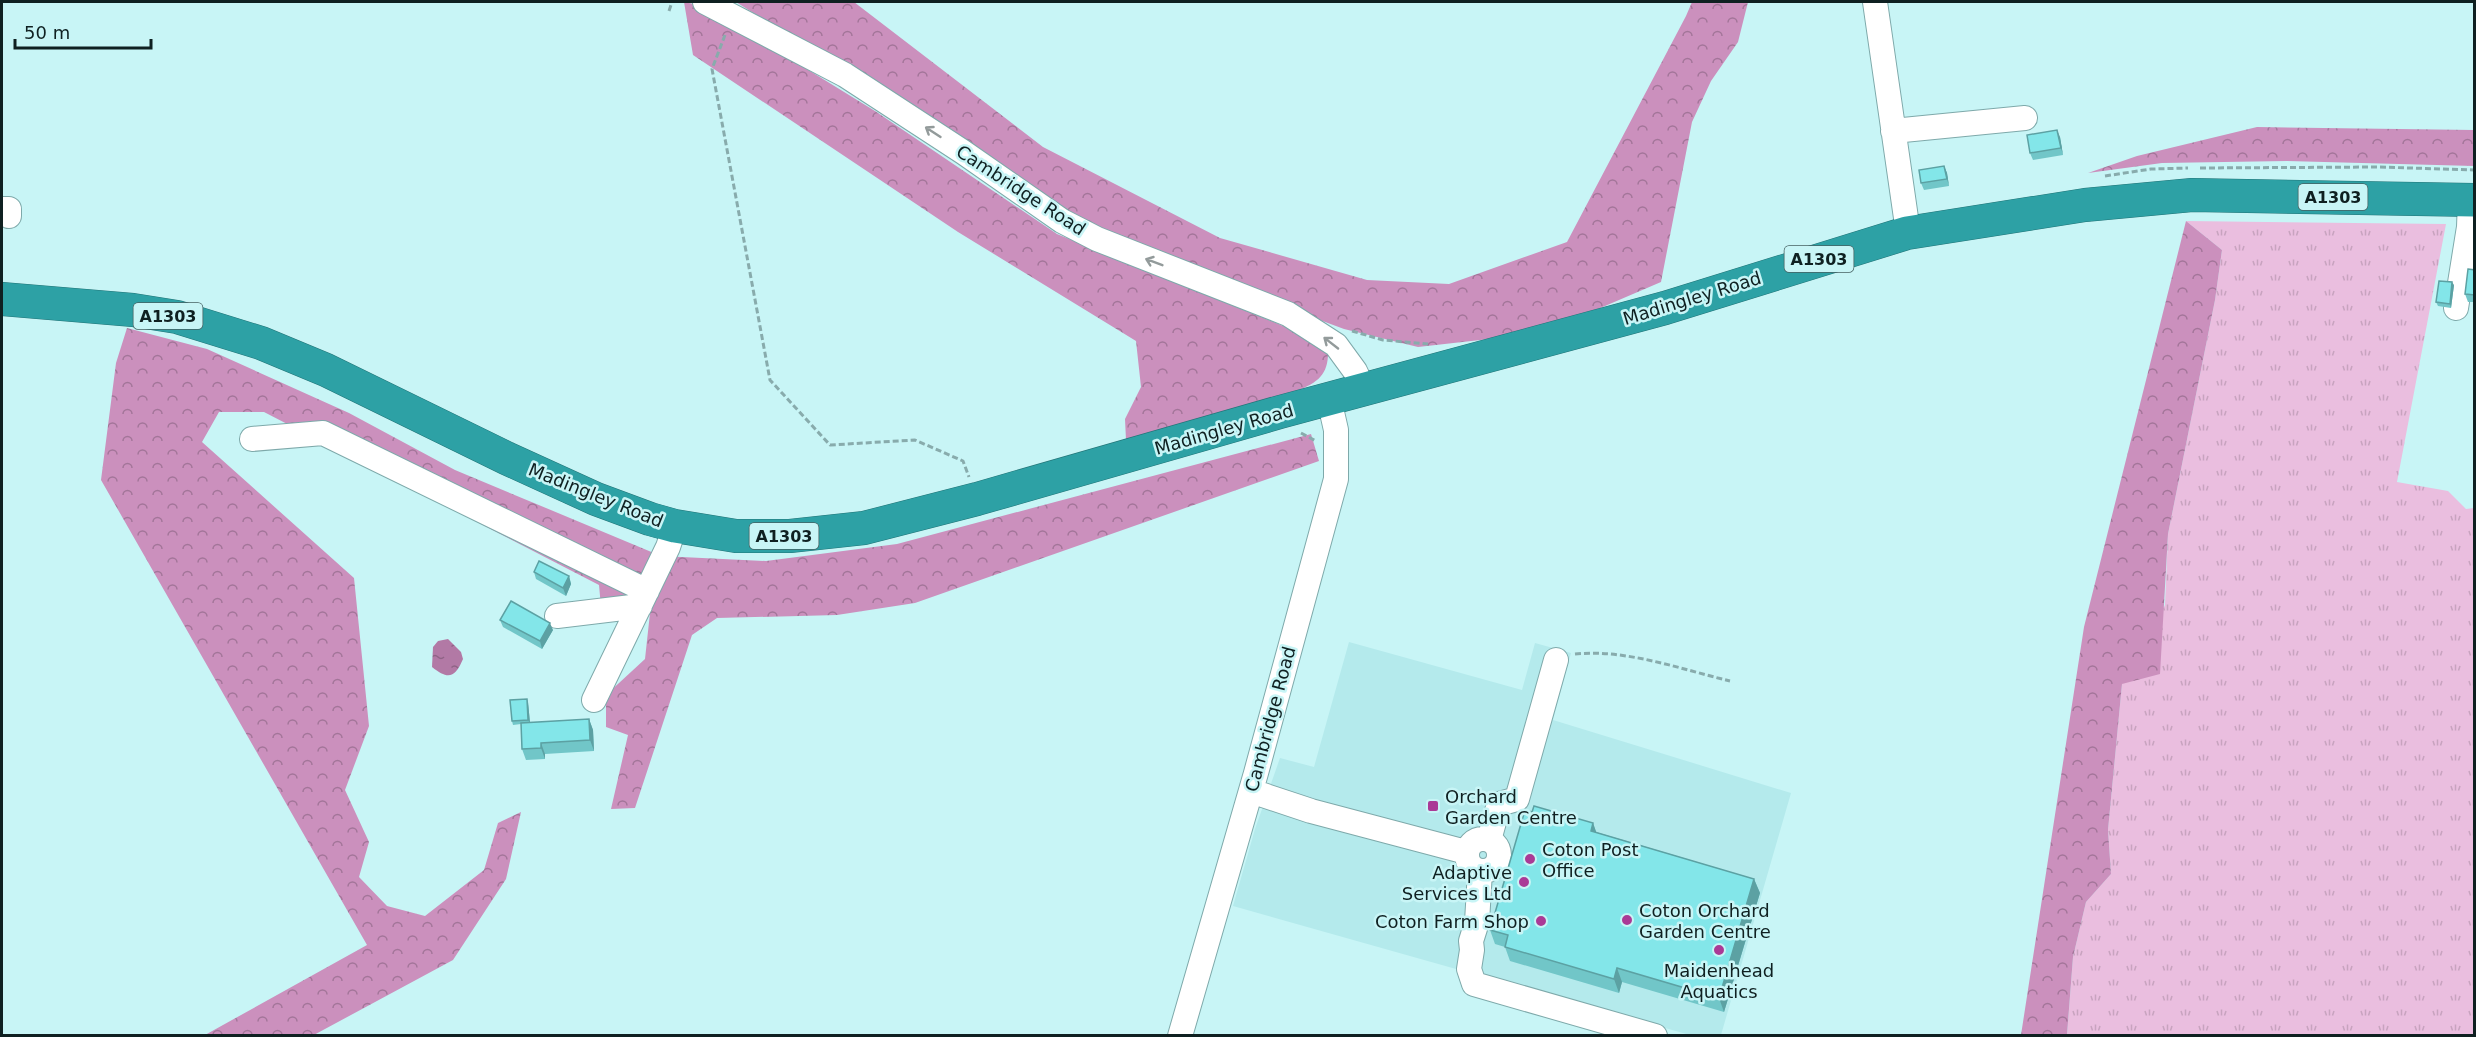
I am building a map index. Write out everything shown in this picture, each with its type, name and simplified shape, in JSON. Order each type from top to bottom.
[{"type":"highway","name":"Madingley Road","points":[[2,299],[133,310],[177,317],[261,343],[326,370],[506,458],[596,499],[675,526],[736,536],[790,536],[864,528],[976,499],[1329,399],[1665,308],[1906,233],[2085,206],[2192,195],[2472,200]]},
{"type":"street","name":"Cambridge Road","points":[[705,2],[845,75],[963,152],[1062,221],[1097,239],[1288,314],[1336,345],[1364,390]]},
{"type":"street","points":[[1875,2],[1906,233]]},
{"type":"street","points":[[1893,131],[2025,118]]},
{"type":"street","points":[[2456,308],[2469,268],[2469,227],[2472,200]]},
{"type":"street","name":"Cambridge Road","points":[[1180,1035],[1251,791],[1336,479],[1336,430],[1329,399]]},
{"type":"street","points":[[252,439],[323,433],[643,598]]},
{"type":"street","points":[[594,700],[675,526]]},
{"type":"street","points":[[557,616],[643,598]]},
{"type":"street","points":[[1556,660],[1517,799],[1499,804],[1476,853],[1477,922],[1471,941],[1469,969],[1474,984],[1655,1035]]},
{"type":"street","points":[[1251,791],[1311,811],[1359,806],[1476,853]]},
{"type":"path","points":[[669,11],[672,2]]},
{"type":"path","points":[[732,16],[712,69],[770,380],[830,445],[915,440],[963,460],[976,499]]},
{"type":"path","points":[[1342,328],[1383,340],[1430,344]]},
{"type":"path","points":[[1295,430],[1320,445]]},
{"type":"path","points":[[1556,660],[1577,653],[1604,654],[1643,659],[1730,681]]},
{"type":"shaded area","points":[[1349,642],[1522,690],[1535,643],[1571,653],[1553,720],[1791,793],[1721,1035],[1690,1035],[1233,906],[1255,829],[1280,758],[1314,767]]},
{"type":"green space","points":[[684,2],[704,6],[875,111],[1057,234],[1298,332],[1328,349],[1327,365],[1324,371],[1317,380],[1297,391],[1126,440],[1125,419],[1141,387],[1136,341],[958,232],[693,55]]},
{"type":"green space","points":[[736,2],[854,2],[1043,147],[1220,238],[1367,280],[1449,284],[1567,242],[1692,2],[1748,2],[1738,42],[1711,81],[1692,122],[1661,282],[1598,309],[1498,338],[1418,347],[1344,329],[1169,264],[1069,222],[888,99]]},
{"type":"green space","points":[[2257,127],[2474,130],[2474,166],[2287,161],[2162,163],[2088,173],[2137,156]]},
{"type":"green space","points":[[2186,221],[2446,224],[2397,482],[2448,491],[2466,509],[2474,508],[2474,1035],[2067,1036],[2073,957],[2086,902],[2111,874],[2108,830],[2122,684],[2165,605],[2168,534],[2215,300],[2222,250]]},
{"type":"green space","points":[[2186,221],[2222,250],[2215,300],[2168,534],[2160,674],[2122,684],[2108,830],[2111,874],[2086,902],[2073,957],[2067,1035],[2021,1035],[2084,627]]},
{"type":"green space","points":[[127,328],[207,349],[349,413],[455,470],[661,556],[766,561],[897,544],[1311,434],[1319,461],[915,603],[837,615],[717,618],[692,635],[635,808],[611,809],[628,735],[606,727],[606,695],[645,659],[650,613],[629,606],[601,607],[599,585],[264,412],[219,412],[202,442],[354,578],[369,726],[345,790],[369,842],[359,877],[387,906],[425,916],[484,870],[498,823],[521,812],[506,879],[453,960],[312,1036],[205,1035],[367,945],[101,480],[116,363]]},
{"type":"water","points":[[448,639],[461,652],[463,659],[451,675],[442,674],[432,667],[433,647],[438,641]]},
{"type":"building","points":[[2057,130],[2061,148],[2030,153],[2027,135]]},
{"type":"building","points":[[1944,166],[1947,179],[1921,183],[1919,170]]},
{"type":"building","points":[[2468,269],[2475,270],[2475,295],[2465,294]]},
{"type":"building","points":[[2439,281],[2452,282],[2450,304],[2436,302]]},
{"type":"building","points":[[539,561],[569,576],[563,588],[534,572]]},
{"type":"building","points":[[511,601],[550,623],[540,641],[500,620]]},
{"type":"building","points":[[527,699],[528,720],[512,721],[510,700]]},
{"type":"building","points":[[589,719],[590,740],[541,743],[541,748],[522,749],[521,723]]},
{"type":"building","points":[[1534,806],[1593,823],[1591,831],[1754,879],[1719,998],[1617,968],[1614,979],[1505,947],[1508,935],[1490,930],[1525,810],[1532,812]]},
{"type":"place","name":"Orchard Garden Centre","points":[[1433,806]]},
{"type":"place","name":"Coton Post Office","points":[[1530,859]]},
{"type":"place","name":"Adaptive Services Ltd","points":[[1524,882]]},
{"type":"place","name":"Coton Orchard Garden Centre","points":[[1627,920]]},
{"type":"place","name":"Coton Farm Shop","points":[[1541,921]]},
{"type":"place","name":"Maidenhead Aquatics","points":[[1719,950]]}]
